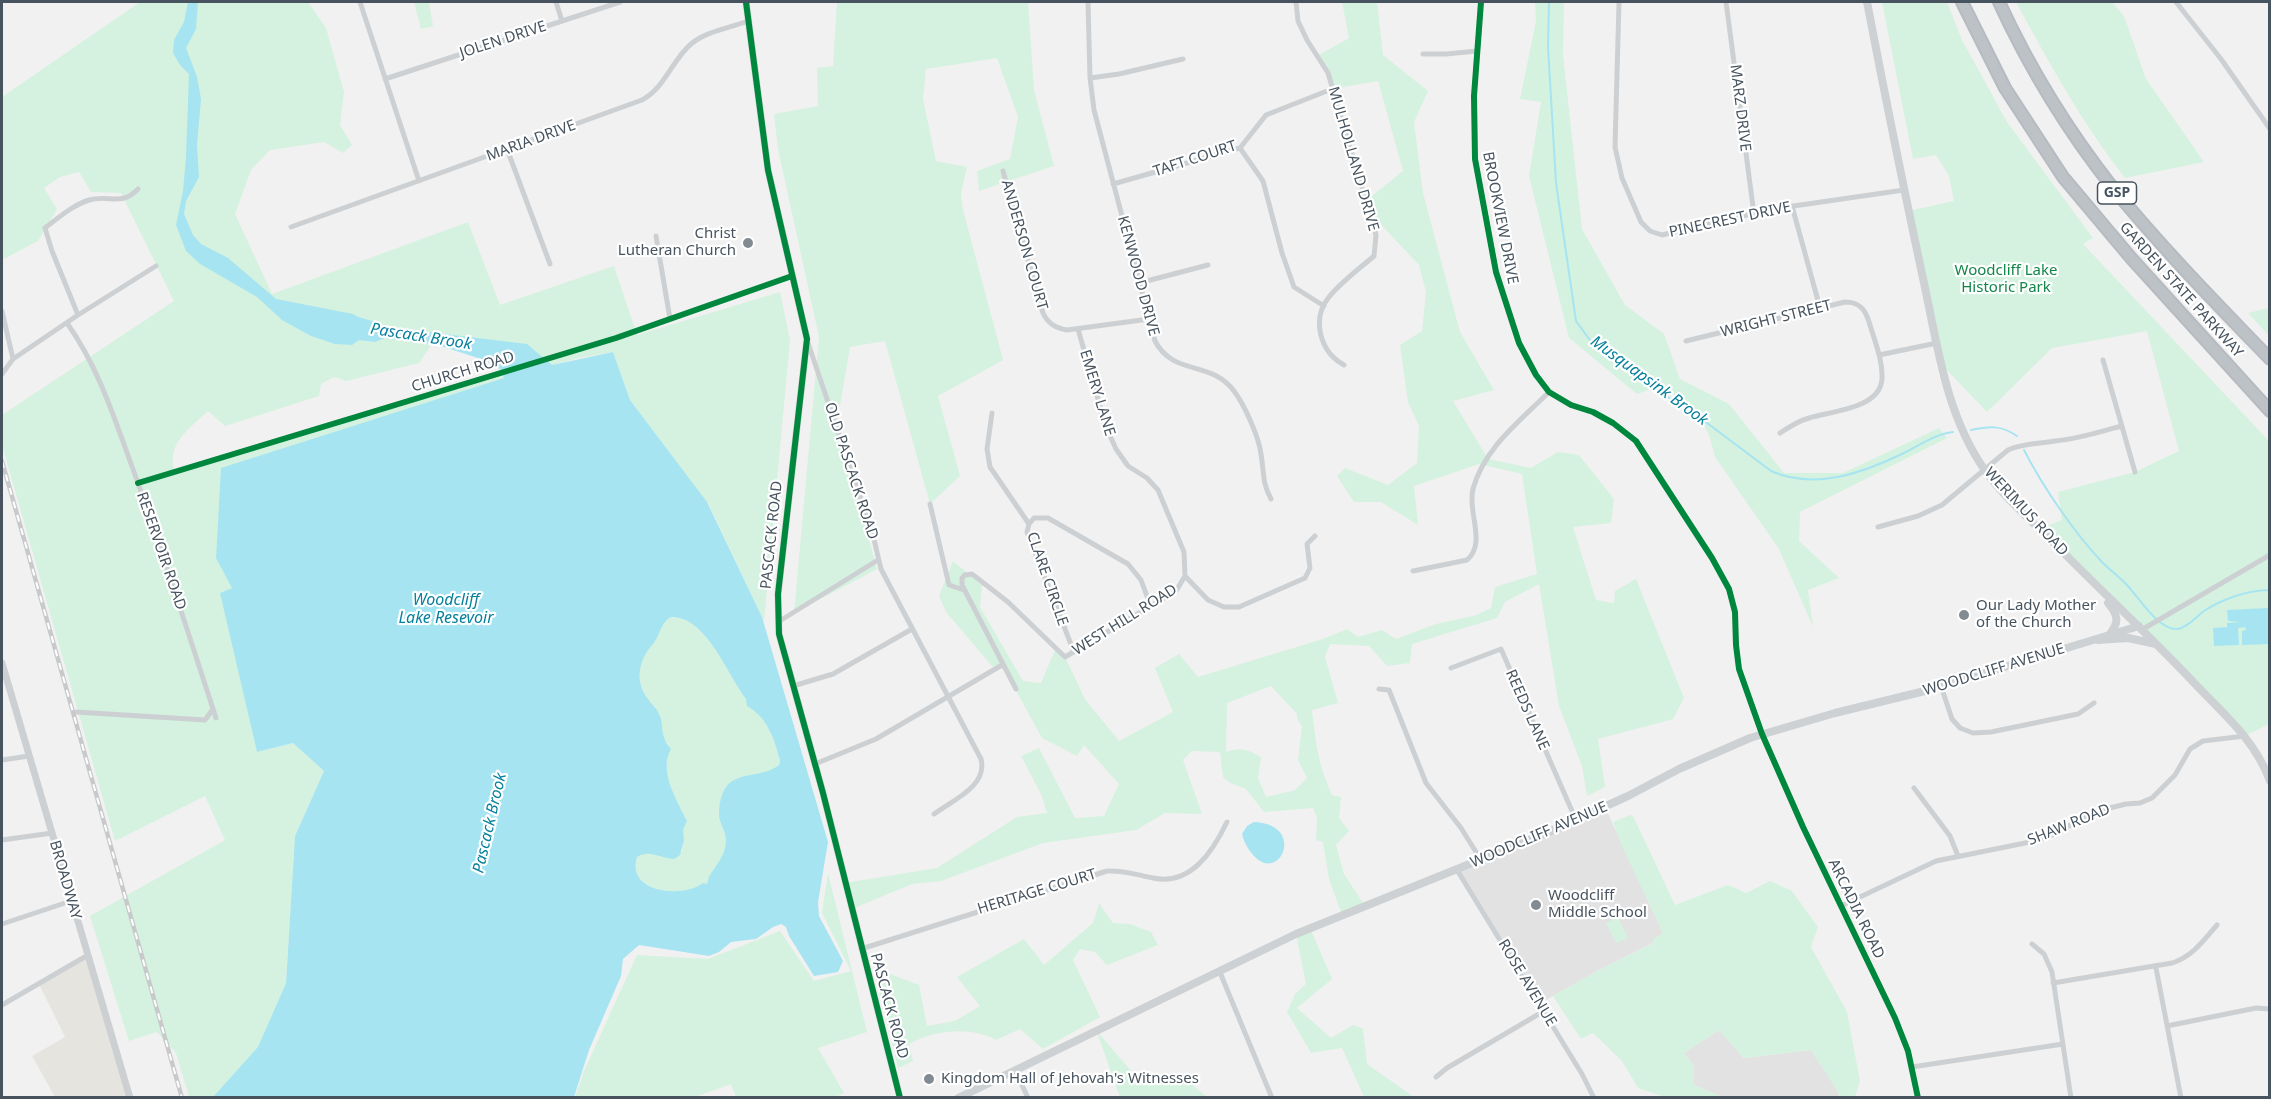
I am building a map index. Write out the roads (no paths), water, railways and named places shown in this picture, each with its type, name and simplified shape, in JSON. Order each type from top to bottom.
[{"type":"highway","name":"GARDEN STATE PARKWAY","points":[[1962,2],[2005,88],[2063,177],[2131,258],[2270,411]]},
{"type":"highway","name":"GARDEN STATE PARKWAY","points":[[1999,2],[2052,99],[2111,185],[2156,239],[2270,359]]},
{"type":"main road","name":"WERIMUS ROAD","points":[[1867,2],[1904,190],[1954,414],[1985,469],[2025,515],[2141,627],[2245,736],[2260,758],[2270,780]]},
{"type":"main road","points":[[2096,585],[2118,617],[2117,624],[2109,635]]},
{"type":"main road","name":"WOODCLIFF AVENUE","points":[[958,1098],[1219,970],[1325,921],[1457,870],[1576,820],[1704,757],[1762,734],[1941,686],[2141,627]]},
{"type":"main road","points":[[2095,639],[2109,641],[2128,638],[2157,644]]},
{"type":"street","points":[[360,2],[418,181]]},
{"type":"street","points":[[556,2],[562,21]]},
{"type":"street","name":"JOLEN DRIVE","points":[[385,79],[620,2]]},
{"type":"street","name":"PASCACK ROAD","points":[[746,2],[768,170],[807,339],[778,594],[778,622],[900,1098]]},
{"type":"street","name":"KENWOOD DRIVE","points":[[1088,2],[1090,78],[1094,110],[1139,283],[1159,348],[1177,364],[1211,372],[1234,390],[1259,445],[1264,482],[1271,499]]},
{"type":"street","name":"MULHOLLAND DRIVE","points":[[1296,2],[1298,21],[1328,73],[1376,234],[1374,256],[1329,297],[1323,306]]},
{"type":"street","name":"BROOKVIEW DRIVE","points":[[1480,2],[1473,138],[1478,180],[1502,295],[1519,343],[1536,375],[1550,392]]},
{"type":"street","name":"PINECREST DRIVE","points":[[1619,2],[1615,147],[1622,178],[1641,222],[1655,234],[1668,235],[1792,206],[1904,190]]},
{"type":"street","name":"MARZ DRIVE","points":[[1726,2],[1754,214]]},
{"type":"street","points":[[2176,2],[2221,59],[2270,129]]},
{"type":"street","name":"MARIA DRIVE","points":[[291,227],[646,99],[658,89],[683,53],[696,41],[748,21]]},
{"type":"street","points":[[1423,54],[1477,51]]},
{"type":"street","points":[[1090,78],[1126,73],[1183,59]]},
{"type":"street","name":"TAFT COURT","points":[[1113,184],[1240,148],[1266,115],[1332,89]]},
{"type":"street","points":[[1240,148],[1263,181],[1282,253],[1294,287],[1323,306],[1319,326],[1321,339],[1335,360],[1344,365]]},
{"type":"street","points":[[507,149],[550,264]]},
{"type":"street","name":"ANDERSON COURT","points":[[1003,171],[1043,313],[1054,327],[1067,330],[1149,319]]},
{"type":"street","points":[[78,315],[51,251],[45,228],[83,202],[97,198],[123,199],[138,189]]},
{"type":"street","points":[[1792,206],[1820,308]]},
{"type":"street","points":[[656,236],[670,319]]},
{"type":"street","points":[[1139,283],[1208,265]]},
{"type":"street","points":[[2,374],[13,359],[156,266]]},
{"type":"street","name":"CHURCH ROAD","points":[[138,483],[546,359],[792,276]]},
{"type":"street","name":"WRIGHT STREET","points":[[1686,341],[1845,302],[1859,305],[1867,314],[1879,355]]},
{"type":"street","points":[[2,311],[13,359]]},
{"type":"street","name":"RESERVOIR ROAD","points":[[67,323],[98,376],[170,573],[216,718]]},
{"type":"street","name":"EMERY LANE","points":[[1078,329],[1106,427],[1121,457],[1158,490],[1184,552],[1185,576]]},
{"type":"street","name":"OLD PASCACK ROAD","points":[[778,622],[878,560],[873,535],[807,339]]},
{"type":"street","points":[[1780,433],[1807,418],[1870,400],[1881,384],[1879,355],[1937,343]]},
{"type":"street","points":[[2103,360],[2135,472]]},
{"type":"street","points":[[1413,571],[1467,560],[1472,556],[1476,536],[1471,496],[1482,467],[1494,447],[1550,392]]},
{"type":"street","name":"ARCADIA ROAD","points":[[1550,392],[1561,400],[1613,423],[1636,441],[1712,558],[1732,600],[1739,669],[1762,734],[1895,1018],[1912,1067],[1918,1098]]},
{"type":"street","points":[[992,413],[987,449],[990,467],[1029,524]]},
{"type":"street","points":[[1878,526],[1918,516],[1941,505],[2008,450],[2024,443],[2070,439],[2121,426]]},
{"type":"street","points":[[930,504],[949,585],[964,590],[1016,689]]},
{"type":"street","name":"CLARE CIRCLE","points":[[1074,652],[1027,532],[1034,518],[1044,517],[1128,564],[1141,580],[1151,607]]},
{"type":"street","name":"WEST HILL ROAD","points":[[964,590],[963,578],[965,575],[972,574],[1008,602],[1065,657],[1179,589],[1185,576],[1201,595],[1216,604],[1232,607],[1247,604],[1305,578],[1310,568],[1307,544],[1315,536]]},
{"type":"street","points":[[2141,627],[2154,622],[2270,555]]},
{"type":"street","points":[[878,560],[880,569],[981,759],[983,771],[976,784],[934,814]]},
{"type":"street","points":[[793,687],[832,674],[912,629]]},
{"type":"street","name":"REEDS LANE","points":[[1450,668],[1501,649],[1576,820]]},
{"type":"street","name":"BROADWAY","points":[[2,663],[130,1098]]},
{"type":"street","points":[[815,764],[876,739],[1002,665]]},
{"type":"street","points":[[1941,686],[1952,719],[1960,728],[1973,733],[1991,732],[2078,714],[2094,703]]},
{"type":"street","points":[[1380,689],[1389,690],[1426,783],[1461,828],[1480,860]]},
{"type":"street","points":[[76,712],[205,720],[213,709]]},
{"type":"street","name":"SHAW ROAD","points":[[1841,906],[1919,868],[1958,856],[2040,840],[2093,812],[2146,801],[2175,775],[2186,754],[2196,744],[2208,739],[2245,736]]},
{"type":"street","points":[[2,760],[29,756]]},
{"type":"street","points":[[1914,789],[1950,836],[1958,856]]},
{"type":"street","name":"HERITAGE COURT","points":[[861,949],[1097,873],[1120,870],[1155,879],[1181,876],[1197,867],[1205,859],[1227,822]]},
{"type":"street","points":[[2,840],[52,833]]},
{"type":"street","name":"ROSE AVENUE","points":[[1457,870],[1582,1074],[1594,1098]]},
{"type":"street","points":[[2,924],[71,901]]},
{"type":"street","points":[[2054,983],[2156,968],[2185,959],[2217,925]]},
{"type":"street","points":[[2032,944],[2039,948],[2049,961],[2071,1098]]},
{"type":"street","points":[[2,1005],[88,956]]},
{"type":"street","points":[[2156,968],[2181,1098]]},
{"type":"street","points":[[1219,970],[1272,1098]]},
{"type":"street","points":[[2167,1026],[2256,1008],[2270,1009]]},
{"type":"street","points":[[1437,1077],[1447,1068],[1544,1011]]},
{"type":"street","points":[[1912,1067],[2063,1044]]},
{"type":"street","points":[[1015,1070],[1028,1098]]},
{"type":"water","name":"Woodcliff Lake Resevoir","points":[[188,2],[198,2],[196,29],[186,48],[197,77],[201,99],[197,145],[199,177],[186,201],[184,214],[193,235],[201,244],[228,258],[276,299],[353,314],[386,327],[527,344],[552,365],[613,352],[630,400],[707,502],[762,617],[828,842],[818,902],[819,916],[843,961],[838,972],[814,976],[789,936],[786,927],[781,924],[756,939],[731,942],[719,952],[709,956],[639,945],[623,959],[621,976],[589,1050],[574,1097],[213,1097],[258,1047],[286,983],[295,836],[324,771],[293,743],[257,752],[220,593],[232,588],[216,558],[221,468],[504,378],[501,370],[490,362],[438,345],[385,338],[375,342],[359,340],[352,345],[335,344],[311,336],[282,320],[257,297],[200,264],[186,251],[176,225],[183,191],[186,157],[189,74],[173,53],[174,40],[184,22]],"holes":[[[671,617],[683,619],[695,626],[714,648],[746,699],[747,706],[765,723],[780,760],[779,765],[773,769],[736,779],[728,785],[722,794],[719,811],[726,840],[725,848],[707,884],[671,891],[648,885],[640,879],[636,869],[637,857],[641,855],[650,854],[674,859],[680,855],[684,840],[683,830],[687,821],[670,785],[667,767],[671,749],[664,739],[659,714],[644,692],[640,670],[644,656],[656,640],[664,623]]]},
{"type":"water","points":[[2269,608],[2269,644],[2242,645],[2242,631],[2246,630],[2245,627],[2238,628],[2239,645],[2214,646],[2213,628],[2227,627],[2227,623],[2242,622],[2228,621],[2227,610]]},
{"type":"water","points":[[1254,822],[1270,825],[1279,832],[1284,840],[1284,849],[1274,862],[1265,863],[1256,858],[1245,844],[1242,834],[1247,826]]},
{"type":"waterway","name":"Musquapsink Brook","points":[[1549,2],[1548,47],[1556,183],[1576,321],[1592,343],[1628,371],[1699,417],[1771,471],[1788,477],[1823,479],[1857,472],[1906,452],[1935,437],[1953,432]]},
{"type":"waterway","name":"Musquapsink Brook","points":[[1971,430],[1995,427],[2017,436]]},
{"type":"waterway","name":"Musquapsink Brook","points":[[2024,450],[2050,494],[2082,538],[2150,613],[2164,625],[2171,628],[2182,628],[2204,611],[2227,599],[2244,593],[2270,590]]},
{"type":"railway","points":[[2,461],[182,1098]]},
{"type":"place","name":"Christ Lutheran Church","points":[[748,243]]},
{"type":"place","name":"Our Lady Mother of the Church","points":[[1964,615]]},
{"type":"place","name":"Woodcliff Middle School","points":[[1536,905]]},
{"type":"place","name":"Kingdom Hall of Jehovah's Witnesses","points":[[929,1079]]},
{"type":"park label","name":"Woodcliff Lake Historic Park","points":[[2006,280]]},
{"type":"water label","name":"Pascack Brook","points":[[421,337]]},
{"type":"water label","name":"Pascack Brook","points":[[490,823]]}]
